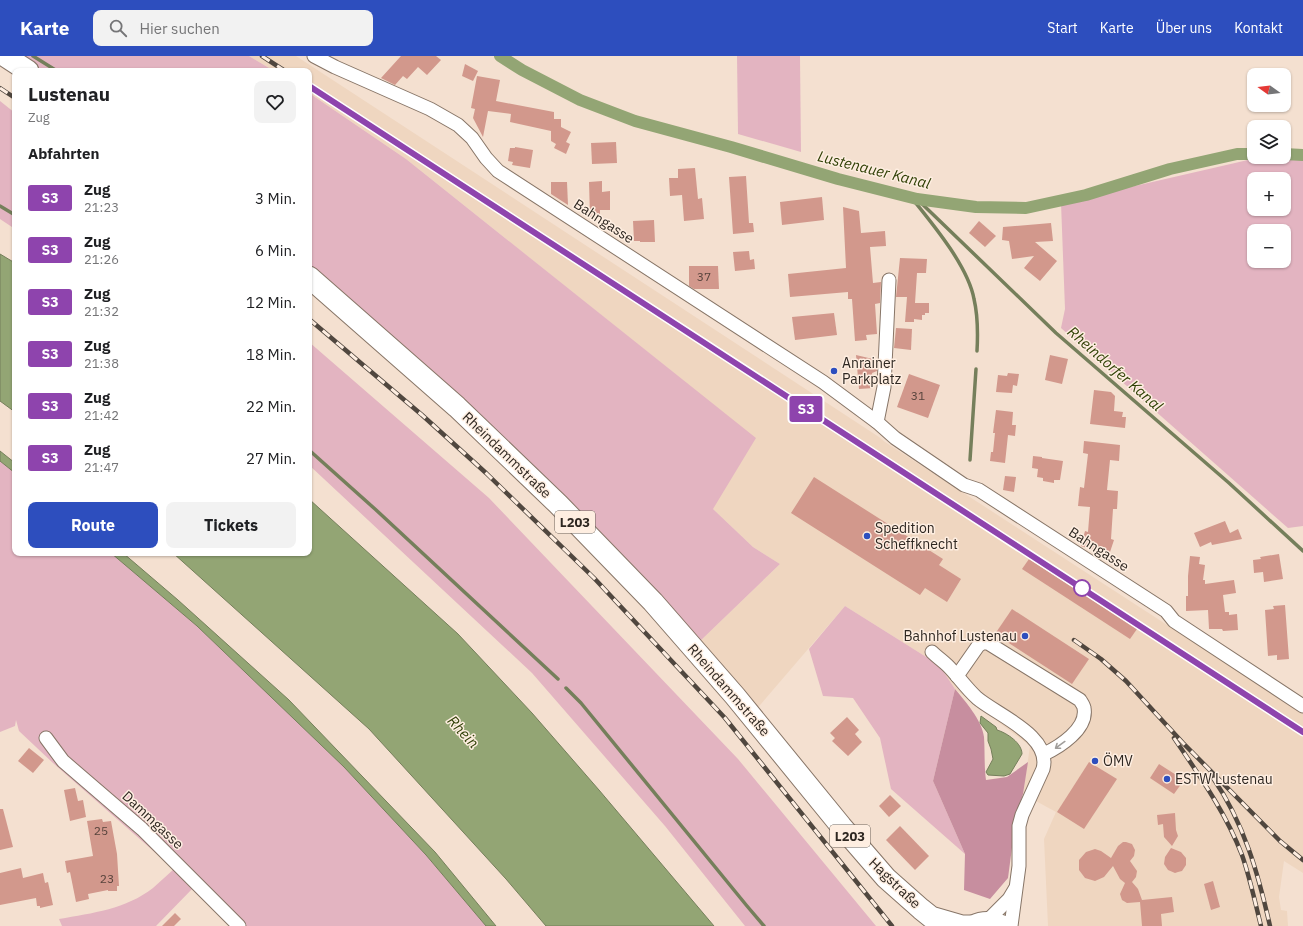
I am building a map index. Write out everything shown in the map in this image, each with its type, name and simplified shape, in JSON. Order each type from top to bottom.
[{"type":"main road","points":[[5,56],[23,68]]},
{"type":"main road","name":"Rheindammstraße","points":[[312,280],[457,407],[558,504],[653,602],[735,696],[814,793]]},
{"type":"main road","name":"Hagstraße","points":[[814,793],[886,878],[934,921],[962,926],[983,925]]},
{"type":"street","name":"Bahngasse","points":[[314,56],[335,67],[430,108],[458,125],[472,138],[486,158],[498,171],[808,372],[877,422],[895,438],[964,485],[979,490],[1166,611],[1174,621],[1303,706]]},
{"type":"street","points":[[877,422],[884,387],[889,280]]},
{"type":"street","points":[[932,652],[947,664],[957,676],[982,702],[1009,720],[1036,741],[1044,754],[1056,748],[1074,734],[1083,719],[1084,708],[1080,700],[988,643],[982,643],[978,646],[957,676]]},
{"type":"street","name":"Dammgasse","points":[[46,738],[64,761],[142,829],[239,926]]},
{"type":"street","name":"Hagstraße","points":[[1011,926],[1019,866],[1019,826],[1022,815],[1045,764],[1044,754]]},
{"type":"street","name":"Hagstraße","points":[[983,925],[1009,899],[1016,887]]},
{"type":"shaded area","points":[[13,56],[249,56],[269,68],[31,68]]},
{"type":"shaded area","points":[[249,56],[296,56],[885,442],[1303,713],[1303,873],[1284,861],[1279,897],[1281,910],[1287,911],[1288,926],[1048,926],[1044,839],[1056,812],[1023,794],[1030,746],[955,689],[939,665],[845,606],[755,711],[696,645],[780,564],[753,547],[713,509],[684,381],[406,159],[312,95],[312,68],[269,68]]},
{"type":"shaded area","points":[[737,56],[800,56],[801,152],[738,134]]},
{"type":"shaded area","points":[[312,95],[406,159],[756,438],[713,509],[753,547],[780,564],[696,645],[539,476],[402,344],[312,273]]},
{"type":"shaded area","points":[[0,101],[12,111],[12,227],[0,219]]},
{"type":"shaded area","points":[[1291,158],[1303,159],[1303,526],[1288,528],[1061,328],[1065,309],[1061,203],[1247,160],[1247,164],[1291,164]]},
{"type":"shaded area","points":[[312,345],[489,498],[738,759],[876,926],[745,926],[665,826],[532,673],[312,468]]},
{"type":"shaded area","points":[[0,461],[12,471],[12,556],[115,556],[197,626],[344,767],[426,855],[486,926],[243,926],[195,886],[156,926],[62,926],[59,919],[109,909],[132,901],[153,888],[174,869],[53,763],[19,731],[16,720],[15,726],[0,732]]},
{"type":"shaded area","points":[[845,606],[939,665],[955,689],[933,781],[965,854],[891,789],[880,738],[853,698],[823,696],[809,649]]},
{"type":"shaded area","points":[[955,689],[977,718],[983,731],[986,780],[1007,777],[1028,762],[1023,794],[1016,817],[1008,878],[990,899],[964,890],[965,854],[933,781]]},
{"type":"water","points":[[0,254],[12,261],[12,410],[0,401]]},
{"type":"water","points":[[0,451],[12,461],[12,471],[0,461]]},
{"type":"water","name":"Rhein","points":[[312,502],[458,634],[532,713],[714,926],[546,926],[506,879],[369,729],[176,556],[312,556]]},
{"type":"water","points":[[115,556],[127,556],[178,600],[289,700],[435,852],[496,926],[486,926],[426,855],[344,767],[197,626]]},
{"type":"water","points":[[981,716],[996,727],[997,730],[1005,733],[1017,742],[1020,746],[1022,754],[1010,774],[1004,776],[988,775],[986,772],[993,759],[988,741],[988,733],[980,723]]},
{"type":"building","points":[[401,56],[436,56],[441,60],[427,75],[418,67],[407,79],[403,76],[395,85],[381,78]]},
{"type":"building","points":[[465,64],[478,71],[473,81],[462,76]]},
{"type":"building","points":[[477,76],[500,80],[496,101],[554,112],[554,119],[561,119],[561,127],[571,132],[566,142],[570,144],[566,154],[554,148],[556,144],[551,141],[551,131],[510,122],[511,114],[488,111],[483,137],[473,118],[475,109],[471,108]]},
{"type":"building","points":[[616,142],[617,163],[592,164],[591,143]]},
{"type":"building","points":[[515,147],[533,150],[530,168],[512,165],[513,162],[508,161],[510,148]]},
{"type":"building","points":[[695,168],[698,199],[702,198],[704,219],[684,221],[682,195],[670,196],[669,178],[678,178],[678,169]]},
{"type":"building","points":[[746,176],[749,223],[753,223],[754,232],[733,234],[729,177]]},
{"type":"building","points":[[602,181],[602,192],[610,191],[610,210],[600,210],[600,217],[590,217],[589,182]]},
{"type":"building","points":[[551,182],[567,182],[568,205],[551,194]]},
{"type":"building","points":[[822,197],[824,220],[782,225],[780,202]]},
{"type":"building","points":[[843,207],[859,211],[861,233],[885,231],[886,246],[870,247],[873,283],[881,282],[880,303],[875,304],[877,334],[866,335],[867,340],[855,341],[852,299],[848,299],[848,292],[790,297],[788,274],[846,268]]},
{"type":"building","points":[[654,220],[655,242],[634,241],[633,221]]},
{"type":"building","points":[[979,221],[996,236],[985,247],[969,233]]},
{"type":"building","points":[[1051,223],[1053,241],[1035,242],[1057,261],[1040,281],[1024,268],[1034,256],[1012,259],[1009,241],[1002,240],[1003,227]]},
{"type":"building","points":[[749,251],[750,260],[754,259],[755,269],[735,271],[733,252]]},
{"type":"building","points":[[900,258],[927,259],[926,273],[917,273],[915,303],[929,303],[929,313],[922,315],[922,320],[914,319],[914,322],[905,322],[907,297],[896,297]]},
{"type":"building","points":[[689,266],[718,266],[719,289],[694,289],[689,286]]},
{"type":"building","points":[[834,313],[837,335],[795,340],[792,317]]},
{"type":"building","points":[[896,328],[912,329],[911,350],[894,348]]},
{"type":"building","points":[[856,355],[877,360],[877,371],[872,373],[874,388],[859,389]]},
{"type":"building","points":[[1050,355],[1068,359],[1062,384],[1045,380]]},
{"type":"building","points":[[1008,373],[1019,374],[1017,386],[1013,385],[1012,393],[996,392],[998,375],[1007,376]]},
{"type":"building","points":[[909,374],[940,385],[928,418],[897,407]]},
{"type":"building","points":[[1094,390],[1111,392],[1115,396],[1114,411],[1123,412],[1122,417],[1126,417],[1125,428],[1090,424]]},
{"type":"building","points":[[996,410],[1013,412],[1012,425],[1016,425],[1015,436],[1008,435],[1005,463],[990,461],[991,452],[993,452],[995,433],[993,433]]},
{"type":"building","points":[[1084,441],[1120,445],[1119,461],[1110,460],[1107,490],[1118,491],[1117,509],[1113,509],[1111,539],[1114,540],[1109,555],[1081,546],[1085,531],[1088,532],[1090,507],[1078,506],[1080,487],[1084,488],[1088,454],[1083,453]]},
{"type":"building","points":[[1033,456],[1063,461],[1060,480],[1054,480],[1054,483],[1043,481],[1043,478],[1037,477],[1038,469],[1032,468]]},
{"type":"building","points":[[1005,476],[1016,477],[1014,492],[1003,490]]},
{"type":"building","name":"Spedition Scheffknecht","points":[[814,477],[943,559],[939,565],[961,579],[947,602],[925,588],[920,595],[791,513]]},
{"type":"building","points":[[1225,521],[1230,533],[1238,529],[1242,539],[1212,545],[1211,542],[1200,547],[1194,533]]},
{"type":"building","points":[[1279,554],[1283,579],[1264,582],[1263,572],[1254,573],[1253,560],[1261,559],[1260,557]]},
{"type":"building","points":[[1190,556],[1200,557],[1199,564],[1205,565],[1203,580],[1205,580],[1205,584],[1234,580],[1236,593],[1223,595],[1225,612],[1229,612],[1229,615],[1237,614],[1238,630],[1223,631],[1222,629],[1209,629],[1208,610],[1186,611]]},
{"type":"building","points":[[1029,559],[1137,629],[1130,639],[1022,569]]},
{"type":"building","points":[[1285,605],[1289,659],[1277,660],[1277,655],[1268,656],[1265,610],[1274,609],[1273,606]]},
{"type":"building","points":[[1012,609],[1089,659],[1072,684],[995,634]]},
{"type":"building","points":[[847,717],[859,730],[855,734],[862,742],[848,756],[832,741],[835,738],[830,733]]},
{"type":"building","points":[[29,748],[44,760],[33,773],[18,761]]},
{"type":"building","points":[[1089,762],[1117,779],[1084,829],[1057,812]]},
{"type":"building","name":"ESTW Lustenau","points":[[1159,764],[1184,780],[1174,794],[1150,778]]},
{"type":"building","points":[[75,788],[78,801],[83,800],[86,817],[70,821],[64,790]]},
{"type":"building","points":[[890,795],[901,806],[889,817],[879,806]]},
{"type":"building","points":[[0,809],[3,809],[13,847],[0,850]]},
{"type":"building","points":[[1175,813],[1176,830],[1178,836],[1172,846],[1164,837],[1163,824],[1158,825],[1157,815]]},
{"type":"building","points":[[102,819],[103,822],[111,821],[117,854],[119,886],[117,886],[117,891],[108,890],[88,894],[89,899],[76,902],[70,872],[67,873],[65,861],[93,856],[87,821]]},
{"type":"building","points":[[900,826],[929,856],[915,870],[886,840]]},
{"type":"building","points":[[1123,842],[1132,844],[1135,850],[1134,856],[1130,861],[1137,871],[1136,877],[1132,882],[1138,889],[1142,900],[1172,897],[1174,912],[1161,914],[1162,926],[1142,926],[1140,902],[1127,903],[1122,900],[1120,894],[1125,883],[1120,879],[1113,866],[1104,877],[1095,881],[1085,878],[1079,870],[1079,860],[1086,852],[1095,849],[1111,858],[1118,846]]},
{"type":"building","points":[[1171,848],[1181,852],[1186,858],[1186,865],[1182,871],[1175,873],[1168,870],[1164,864],[1165,857]]},
{"type":"building","points":[[21,868],[23,878],[43,873],[45,883],[48,882],[53,905],[40,908],[40,906],[37,906],[36,898],[0,905],[0,873]]},
{"type":"building","points":[[1213,881],[1220,907],[1211,910],[1204,884]]},
{"type":"building","points":[[175,913],[181,919],[174,926],[162,926]]},
{"type":"waterway","points":[[33,56],[52,68]]},
{"type":"waterway","name":"Lustenauer Kanal","points":[[500,56],[522,70],[580,100],[635,121],[731,147],[838,179],[917,199],[976,207],[1026,208],[1086,195],[1170,169],[1237,154],[1247,154]]},
{"type":"waterway","name":"Lustenauer Kanal","points":[[1291,154],[1303,155]]},
{"type":"waterway","points":[[911,197],[948,245],[965,273],[975,305],[978,331],[977,351]]},
{"type":"waterway","name":"Rheindorfer Kanal","points":[[917,199],[1056,333],[1229,483],[1303,551]]},
{"type":"waterway","points":[[0,206],[12,213]]},
{"type":"waterway","points":[[970,460],[976,369]]},
{"type":"waterway","points":[[312,453],[375,509],[558,679]]},
{"type":"waterway","points":[[566,688],[581,703],[764,926]]},
{"type":"railway","points":[[262,56],[280,68]]},
{"type":"railway","points":[[0,88],[12,96]]},
{"type":"railway","points":[[312,88],[1303,732]]},
{"type":"railway","points":[[312,322],[422,415],[486,473],[594,578],[725,718],[892,926]]},
{"type":"railway","points":[[1074,640],[1101,659],[1126,681],[1183,743],[1280,841],[1303,860]]},
{"type":"railway","points":[[1174,738],[1220,809],[1236,839],[1248,872],[1261,926]]},
{"type":"railway","points":[[1213,778],[1224,795],[1249,849],[1270,926]]},
{"type":"train","name":"S3","points":[[312,88],[1303,732]]},
{"type":"place","name":"Anrainer Parkplatz","points":[[834,371]]},
{"type":"place","name":"Spedition Scheffknecht","points":[[867,536]]},
{"type":"place","name":"Bahnhof Lustenau","points":[[1025,636]]},
{"type":"place","name":"ÖMV","points":[[1095,761]]},
{"type":"place","name":"ESTW Lustenau","points":[[1167,779]]}]
